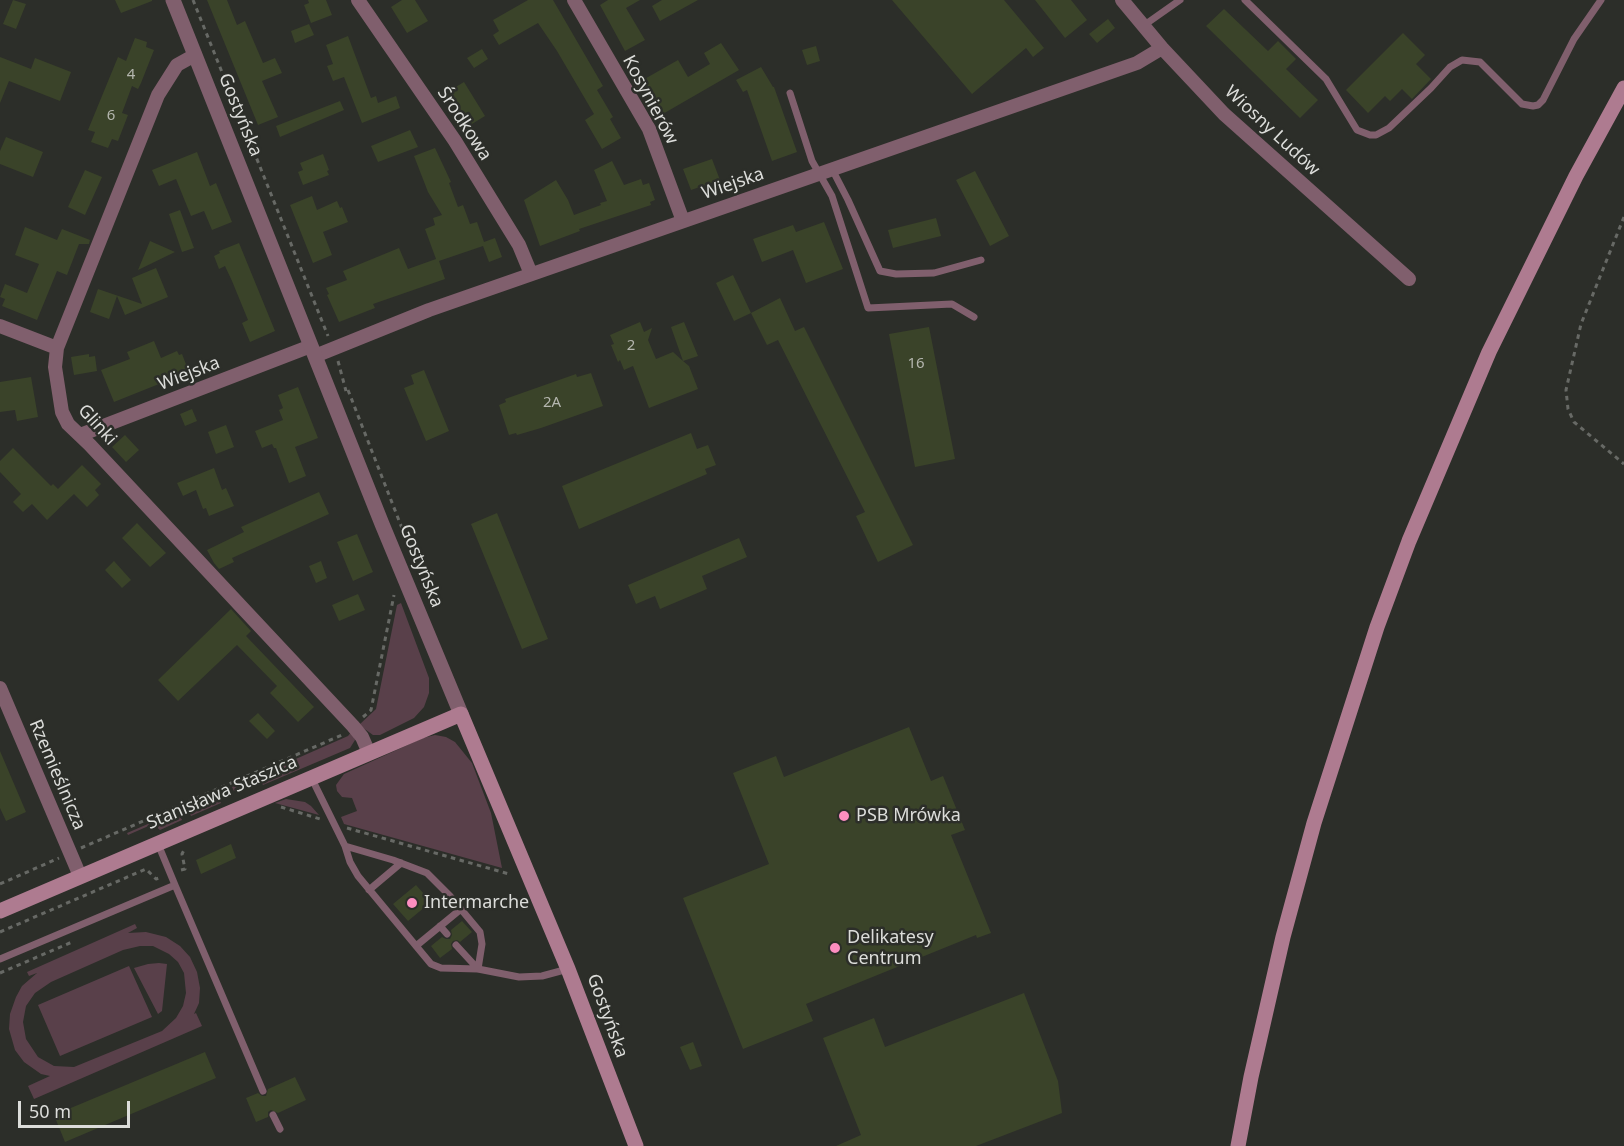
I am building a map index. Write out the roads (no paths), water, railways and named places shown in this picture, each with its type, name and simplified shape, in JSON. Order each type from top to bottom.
[{"type":"main road","points":[[1238,1146],[1251,1077],[1286,925],[1314,823],[1377,627],[1417,521],[1490,352],[1576,176],[1624,88]]},
{"type":"main road","name":"Stanisława Staszica","points":[[0,911],[311,776],[461,714]]},
{"type":"main road","name":"Gostyńska","points":[[461,714],[568,969],[636,1146]]},
{"type":"street","name":"Gostyńska","points":[[173,0],[408,588],[461,714]]},
{"type":"street","name":"Środkowa","points":[[358,0],[455,141],[519,245],[531,274]]},
{"type":"street","name":"Kosynierów","points":[[574,0],[649,129],[683,221]]},
{"type":"street","name":"Wiosny Ludów","points":[[1122,0],[1162,48],[1224,114],[1408,279]]},
{"type":"street","name":"Wiejska","points":[[80,435],[531,274],[1137,63],[1162,48]]},
{"type":"street","name":"Glinki","points":[[195,55],[177,65],[158,95],[57,348],[55,367],[62,411],[65,420],[353,726],[362,737],[369,753]]},
{"type":"street","points":[[0,326],[57,348]]},
{"type":"street","name":"Rzemieślnicza","points":[[0,688],[80,876]]},
{"type":"lane","points":[[1143,26],[1180,0]]},
{"type":"lane","points":[[1245,0],[1326,79],[1357,130],[1376,135],[1389,129],[1450,67],[1462,60],[1480,62],[1522,104],[1538,105],[1543,100],[1574,39],[1601,0]]},
{"type":"lane","points":[[790,93],[812,161],[826,171],[848,200],[880,271],[896,274],[934,273],[981,260]]},
{"type":"lane","points":[[826,171],[868,308],[952,304],[974,317]]},
{"type":"lane","points":[[311,776],[354,870],[435,966],[455,970],[478,969],[519,977],[542,976],[568,969]]},
{"type":"lane","points":[[158,842],[263,1091]]},
{"type":"lane","points":[[345,846],[401,863],[434,879],[477,928],[482,938],[478,969]]},
{"type":"lane","points":[[369,890],[401,863]]},
{"type":"lane","points":[[0,959],[175,885]]},
{"type":"lane","points":[[416,946],[461,909]]},
{"type":"lane","points":[[440,926],[447,934]]},
{"type":"lane","points":[[456,945],[478,969]]},
{"type":"lane","points":[[273,1115],[280,1129]]},
{"type":"place","name":"PSB Mrówka","points":[[844,816]]},
{"type":"place","name":"Intermarche","points":[[412,903]]},
{"type":"place","name":"Delikatesy Centrum","points":[[835,948]]}]
